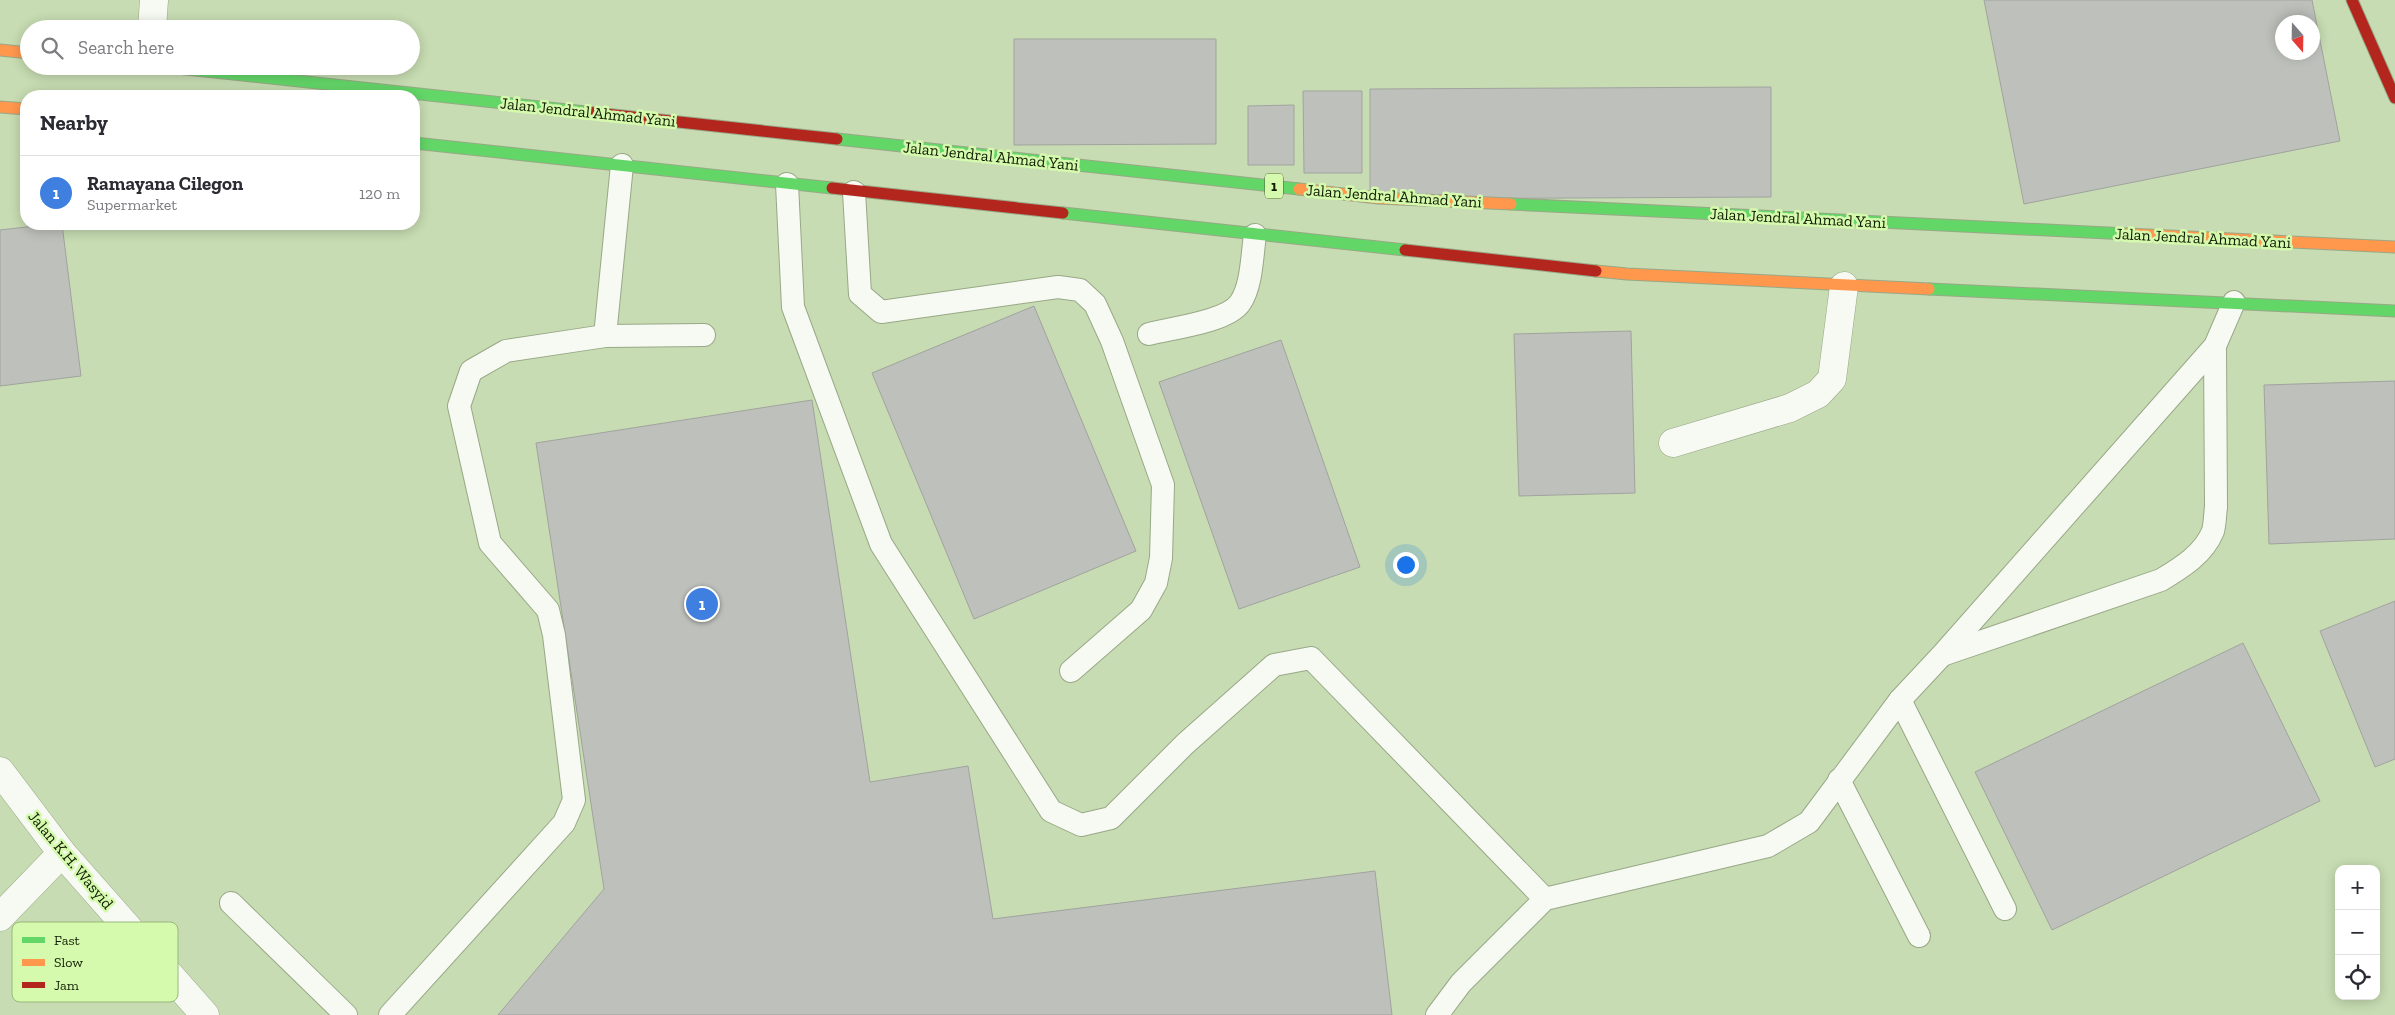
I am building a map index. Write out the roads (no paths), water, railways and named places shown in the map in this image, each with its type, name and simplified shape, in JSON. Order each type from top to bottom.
[{"type":"main road","points":[[2352,0],[2395,98]]},
{"type":"main road","points":[[0,50],[20,52]]},
{"type":"main road","name":"Jalan Jendral Ahmad Yani","points":[[241,75],[380,90]]},
{"type":"main road","name":"Jalan Jendral Ahmad Yani","points":[[420,94],[1378,198],[2395,247]]},
{"type":"main road","points":[[0,107],[20,109]]},
{"type":"main road","points":[[420,144],[1627,274],[1844,286],[2234,302],[2395,311]]},
{"type":"street","points":[[153,20],[154,0]]},
{"type":"street","points":[[1674,443],[1790,408],[1818,394],[1832,378],[1844,286]]},
{"type":"street","name":"Jalan K.H. Wasyid","points":[[0,771],[62,853],[123,922]]},
{"type":"street","points":[[0,917],[62,853]]},
{"type":"street","name":"Jalan K.H. Wasyid","points":[[178,984],[205,1015]]},
{"type":"lane","points":[[605,336],[622,165]]},
{"type":"lane","points":[[787,184],[793,307],[881,544],[1051,812],[1081,825],[1111,818],[1185,744],[1274,665],[1311,658],[1545,898]]},
{"type":"lane","points":[[854,192],[860,294],[881,312],[1058,287],[1080,290],[1095,304],[1112,342],[1163,485],[1162,550],[1156,583],[1141,610],[1071,671]]},
{"type":"lane","points":[[1149,334],[1222,316],[1240,304],[1246,288],[1255,235]]},
{"type":"lane","points":[[1437,1015],[1460,982],[1545,898],[1768,846],[1809,822],[1900,700],[1944,654],[2215,346],[2234,302]]},
{"type":"lane","points":[[390,1015],[564,823],[574,800],[569,743],[554,635],[548,610],[490,542],[459,406],[471,372],[506,351],[605,336],[704,335]]},
{"type":"lane","points":[[1944,654],[2161,580],[2186,566],[2204,546],[2213,530],[2216,507],[2215,346]]},
{"type":"lane","points":[[1900,700],[2005,909]]},
{"type":"lane","points":[[1839,780],[1919,936]]},
{"type":"lane","points":[[231,903],[346,1015]]},
{"type":"place","name":"Ramayana Cilegon","points":[[702,604]]}]
